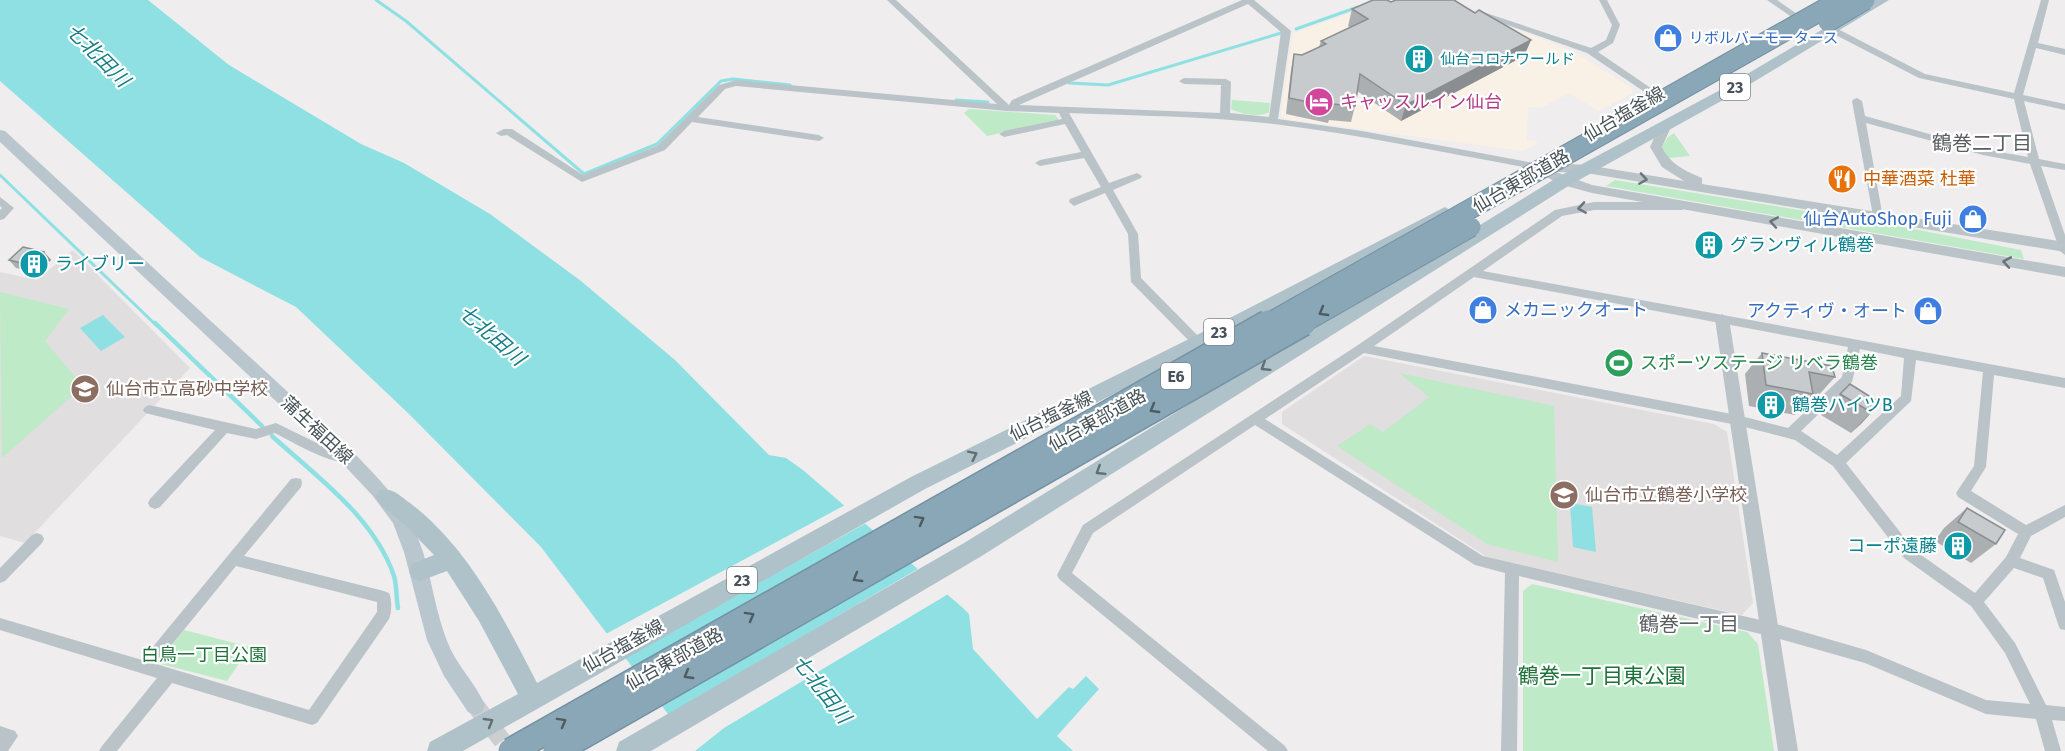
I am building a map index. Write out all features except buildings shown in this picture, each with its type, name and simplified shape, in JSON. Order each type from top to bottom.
[{"type":"highway","name":"仙台東部道路","points":[[511,751],[1840,0]]},
{"type":"highway","name":"仙台東部道路","points":[[556,751],[1865,0]]},
{"type":"main road","name":"仙台塩釜線","points":[[439,751],[902,491],[1198,343],[1534,166],[1824,0]]},
{"type":"main road","name":"仙台塩釜線","points":[[637,746],[972,550],[1564,181],[1665,127],[1882,0]]},
{"type":"main road","name":"蒲生福田線","points":[[0,134],[349,459],[386,497],[404,526],[420,571],[433,629],[452,676],[475,705]]},
{"type":"main road","points":[[386,497],[409,512],[453,560],[483,604],[532,697]]},
{"type":"main road","points":[[420,571],[440,562],[453,560]]},
{"type":"street","points":[[891,0],[1010,108]]},
{"type":"street","points":[[1010,108],[1015,102],[1249,0],[1286,31],[1273,120]]},
{"type":"street","points":[[1591,52],[1610,41],[1616,25],[1603,0]]},
{"type":"street","points":[[1770,0],[1796,16]]},
{"type":"street","points":[[501,133],[508,131],[582,179],[661,148],[722,87],[736,83],[1064,115],[1226,116],[1273,120],[1362,134],[1534,166],[1586,169],[2065,248],[2034,161],[2018,96],[2045,0]]},
{"type":"street","points":[[1467,10],[1591,52],[1655,95]]},
{"type":"street","points":[[1831,29],[1922,76],[2065,107]]},
{"type":"street","points":[[2032,44],[2065,52]]},
{"type":"street","points":[[1184,81],[1226,82],[1226,116]]},
{"type":"street","points":[[1857,101],[1878,218]]},
{"type":"street","points":[[1004,134],[1064,115]]},
{"type":"street","points":[[1064,115],[1133,234],[1135,279],[1198,343]]},
{"type":"street","points":[[1861,118],[1983,152],[2065,167]]},
{"type":"street","points":[[690,119],[819,138]]},
{"type":"street","points":[[1665,127],[1656,147],[1660,158],[1681,175],[1726,192]]},
{"type":"street","points":[[1040,163],[1088,154]]},
{"type":"street","points":[[1534,166],[1564,181],[1682,206],[2065,272]]},
{"type":"street","points":[[1074,202],[1137,176]]},
{"type":"street","points":[[0,201],[9,208],[0,216]]},
{"type":"street","points":[[1280,751],[1064,574],[1088,529],[1474,273],[1559,213],[1594,206],[1682,206]]},
{"type":"street","points":[[1474,273],[2065,383]]},
{"type":"street","points":[[1722,319],[1788,751]]},
{"type":"street","points":[[1792,432],[1848,379],[1855,344]]},
{"type":"street","points":[[1362,348],[1792,432],[1838,462],[1909,554],[1976,602],[2010,648],[2042,712],[2054,751]]},
{"type":"street","points":[[1838,462],[1907,398],[1910,354]]},
{"type":"street","points":[[1989,369],[1980,467],[1963,493],[2026,532]]},
{"type":"street","points":[[149,410],[256,434],[276,428],[324,452],[349,459]]},
{"type":"street","points":[[1254,418],[1480,561],[1769,629],[1866,657],[1986,707],[2065,714]]},
{"type":"street","points":[[155,503],[225,427]]},
{"type":"street","points":[[145,667],[296,483]]},
{"type":"street","points":[[1976,602],[2011,561],[2026,532],[2064,514]]},
{"type":"street","points":[[0,577],[37,539]]},
{"type":"street","points":[[0,624],[312,718],[384,614],[384,597],[234,560]]},
{"type":"street","points":[[2011,561],[2049,574],[2065,624]]},
{"type":"street","points":[[1509,751],[1512,568]]},
{"type":"street","points":[[107,751],[169,675]]},
{"type":"street","points":[[0,733],[10,736],[0,750]]},
{"type":"shaded area","points":[[1391,0],[1429,0],[1548,41],[1574,52],[1632,88],[1633,93],[1599,111],[1569,93],[1541,108],[1528,107],[1527,140],[1539,142],[1523,151],[1285,119],[1281,115],[1293,33]]},
{"type":"shaded area","name":"仙台市立高砂中学校","points":[[73,250],[190,368],[25,543],[0,536],[0,272],[37,280]]},
{"type":"shaded area","name":"仙台市立鶴巻小学校","points":[[1364,356],[1714,424],[1727,432],[1753,603],[1742,615],[1487,557],[1282,424],[1282,412]]},
{"type":"green space","points":[[1232,100],[1270,103],[1269,112],[1250,115],[1240,112],[1231,109]]},
{"type":"green space","points":[[969,109],[1055,115],[1059,120],[987,136],[964,113]]},
{"type":"green space","points":[[1674,133],[1690,156],[1668,158],[1662,147],[1668,137]]},
{"type":"green space","points":[[1615,180],[1898,226],[2021,250],[2024,259],[1606,186]]},
{"type":"green space","points":[[0,292],[69,309],[45,341],[83,386],[2,458]]},
{"type":"green space","points":[[1399,373],[1554,406],[1558,562],[1487,544],[1337,446],[1370,424],[1383,432],[1429,397]]},
{"type":"green space","name":"鶴巻一丁目東公園","points":[[1532,584],[1747,632],[1758,644],[1774,751],[1523,751],[1523,591]]},
{"type":"green space","name":"白鳥一丁目公園","points":[[184,630],[250,647],[227,681],[157,663]]},
{"type":"water","name":"七北田川","points":[[0,0],[148,0],[229,65],[361,144],[404,163],[490,214],[581,281],[675,360],[769,455],[786,458],[803,470],[963,608],[969,614],[973,649],[1037,719],[1069,687],[1073,689],[1086,676],[1099,689],[1057,736],[1073,751],[696,751],[541,547],[408,413],[296,307],[200,257],[0,81]]},
{"type":"water","points":[[103,315],[125,337],[101,351],[80,328]]},
{"type":"water","points":[[1570,503],[1592,507],[1596,552],[1573,547]]},
{"type":"pier","points":[[847,504],[868,522],[622,659],[604,635]]},
{"type":"pier","points":[[921,567],[950,593],[724,728],[695,751],[692,751],[666,717]]},
{"type":"waterway","points":[[376,0],[406,21],[584,174],[657,144],[721,81],[733,79],[790,85]]},
{"type":"waterway","points":[[1296,29],[1358,7]]},
{"type":"waterway","points":[[1069,83],[1108,85],[1281,33]]},
{"type":"waterway","points":[[956,100],[988,102]]},
{"type":"waterway","points":[[0,175],[156,325]]},
{"type":"waterway","points":[[155,323],[262,426]]},
{"type":"waterway","points":[[272,436],[325,482],[373,535],[394,576],[398,608]]},
{"type":"tunnel","points":[[475,705],[510,751]]},
{"type":"place","name":"リボルバーモータース","points":[[1668,38]]},
{"type":"place","name":"仙台コロナワールド","points":[[1419,59]]},
{"type":"place","name":"キャッスルイン仙台","points":[[1319,102]]},
{"type":"place","name":"中華酒菜 杜華","points":[[1842,179]]},
{"type":"place","name":"仙台AutoShop Fuji","points":[[1973,219]]},
{"type":"place","name":"グランヴィル鶴巻","points":[[1709,245]]},
{"type":"place","name":"ライブリー","points":[[34,264]]},
{"type":"place","name":"メカニックオート","points":[[1483,310]]},
{"type":"place","name":"アクティヴ・オート","points":[[1928,311]]},
{"type":"place","name":"スポーツステージ リベラ鶴巻","points":[[1619,363]]},
{"type":"place","name":"仙台市立高砂中学校","points":[[85,389]]},
{"type":"place","name":"鶴巻ハイツB","points":[[1771,405]]},
{"type":"place","name":"仙台市立鶴巻小学校","points":[[1564,495]]},
{"type":"place","name":"コーポ遠藤","points":[[1958,546]]},
{"type":"district","name":"鶴巻二丁目","points":[[1982,143]]},
{"type":"district","name":"鶴巻一丁目","points":[[1689,624]]}]
